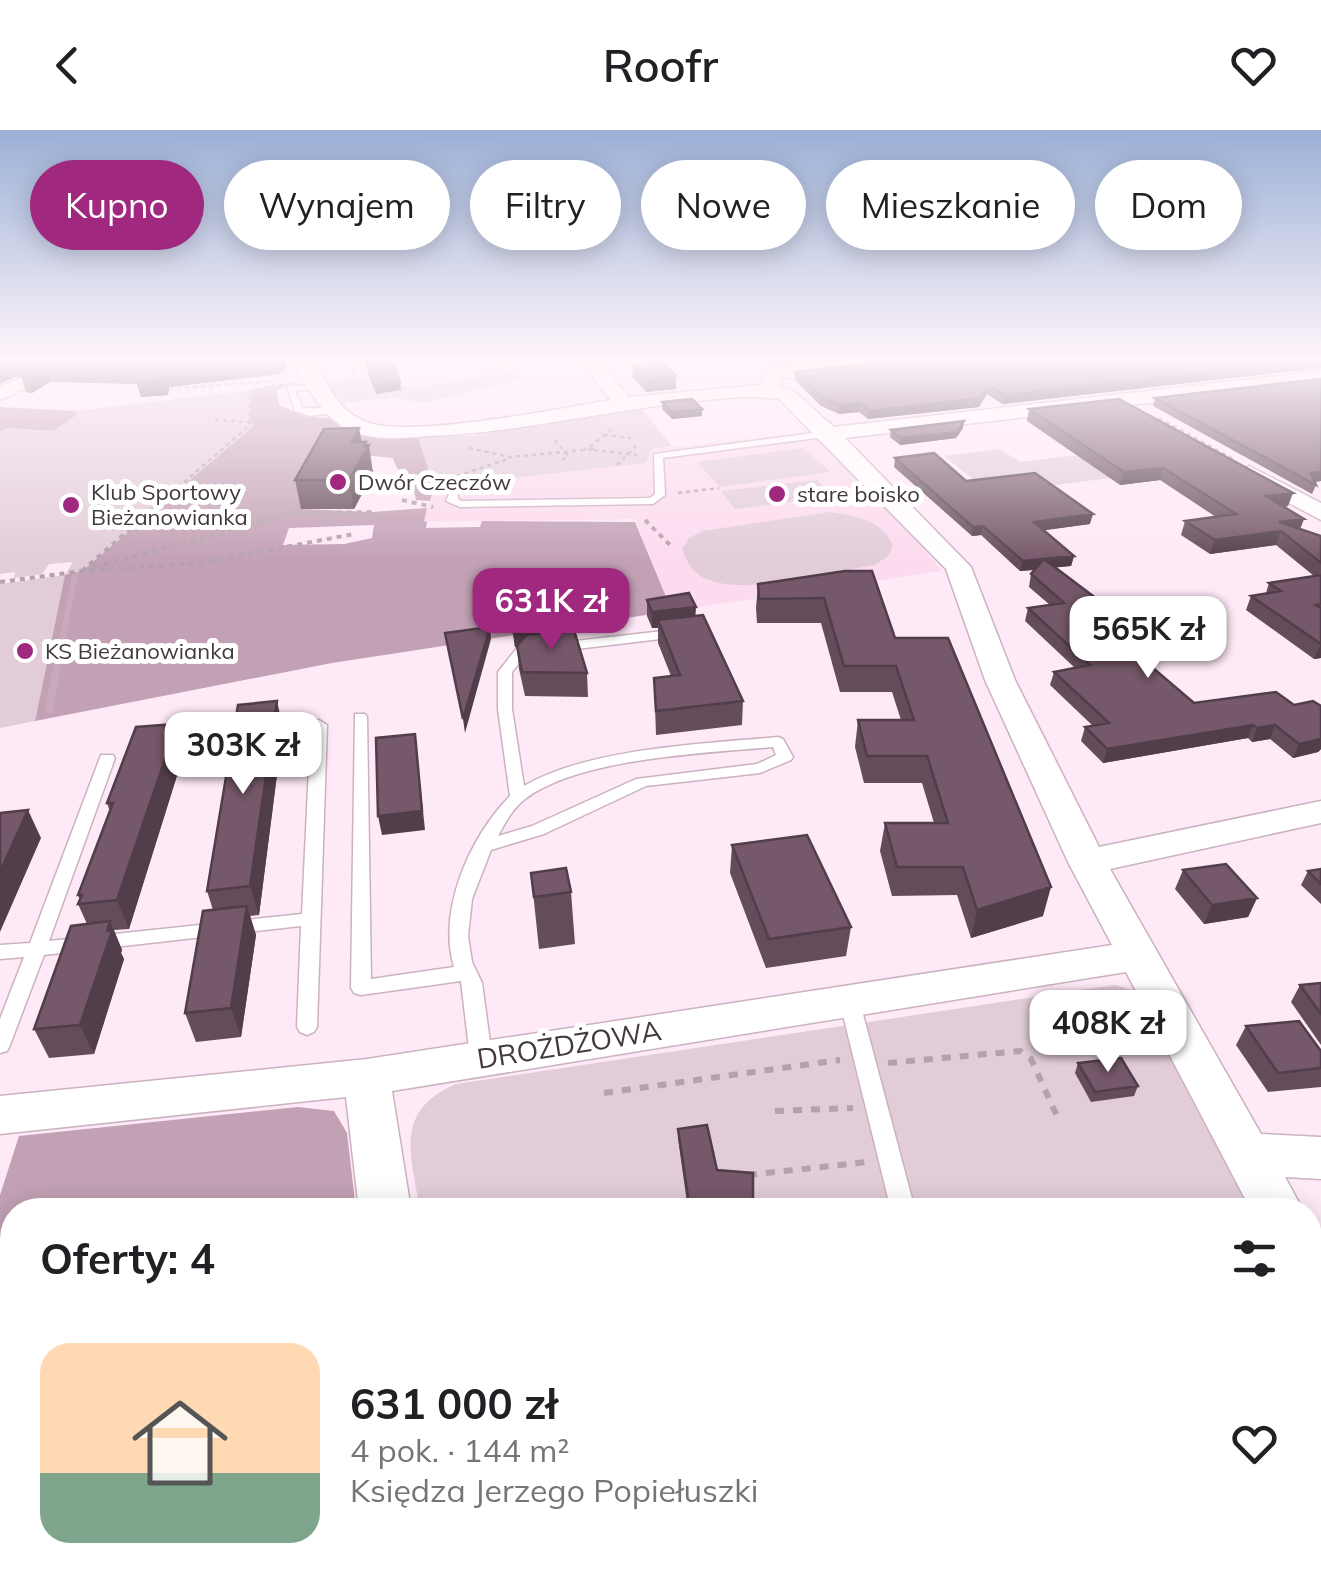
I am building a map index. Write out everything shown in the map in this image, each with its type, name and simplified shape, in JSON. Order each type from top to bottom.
[{"type":"street","points":[[362,427],[388,436],[483,427]]},
{"type":"street","points":[[821,427],[958,567],[1000,680],[1088,862],[1271,1198]]},
{"type":"street","points":[[829,434],[889,427]]},
{"type":"street","points":[[1235,462],[1321,513]]},
{"type":"street","points":[[1088,862],[1321,812]]},
{"type":"street","name":"DROŻDŻOWA","points":[[0,1116],[367,1077],[1136,956]]},
{"type":"street","points":[[367,1077],[382,1198]]},
{"type":"street","points":[[1247,1154],[1321,1158]]},
{"type":"lane","points":[[454,494],[452,501],[460,504],[653,500],[660,494],[658,456],[829,434]]},
{"type":"lane","points":[[518,797],[505,708],[505,672],[522,651],[706,630]]},
{"type":"lane","points":[[360,717],[362,988],[464,973]]},
{"type":"lane","points":[[308,1027],[319,725]]},
{"type":"lane","points":[[481,1057],[472,983],[464,973],[458,910],[476,861],[485,846],[518,797],[562,774],[667,753],[778,742],[785,758],[760,768],[642,782],[538,830],[485,846]]},
{"type":"lane","points":[[0,1045],[107,758]]},
{"type":"lane","points":[[0,952],[312,919]]},
{"type":"lane","points":[[850,1002],[899,1198]]},
{"type":"path","points":[[82,571],[248,427]]},
{"type":"path","points":[[1171,427],[1235,462]]},
{"type":"path","points":[[459,431],[468,448],[477,453],[512,457]]},
{"type":"path","points":[[604,435],[631,438]]},
{"type":"path","points":[[555,440],[568,456],[562,460]]},
{"type":"path","points":[[411,489],[470,467],[590,446],[628,456],[658,456]]},
{"type":"path","points":[[617,465],[636,446]]},
{"type":"path","points":[[670,494],[719,488]]},
{"type":"path","points":[[402,500],[428,506]]},
{"type":"path","points":[[82,571],[292,513],[372,512]]},
{"type":"path","points":[[639,514],[671,546]]},
{"type":"path","points":[[0,582],[82,571],[200,563],[354,534]]},
{"type":"path","points":[[604,1094],[864,1061],[1020,1050],[1031,1059],[1056,1116]]},
{"type":"path","points":[[775,1111],[876,1108]]},
{"type":"path","points":[[734,1178],[890,1160]]},
{"type":"shaded area","points":[[0,427],[59,427],[53,431],[7,428],[0,432]]},
{"type":"shaded area","points":[[58,427],[254,427],[82,571],[65,576],[35,721],[0,728],[0,584],[65,575],[73,562],[49,564],[42,574],[14,578],[15,572],[0,574],[0,432],[7,428],[53,431]]},
{"type":"shaded area","points":[[253,427],[347,427],[368,438],[418,437],[434,487],[430,501],[416,500],[393,458],[364,455],[302,509],[372,512],[427,508],[426,528],[480,527],[482,521],[635,522],[672,611],[332,663],[35,721],[65,575],[82,571]],"holes":[[[374,525],[372,538],[344,544],[283,545],[289,528]]]},
{"type":"shaded area","points":[[523,427],[656,427],[672,446],[652,449],[646,463],[434,487],[418,437],[470,436]]},
{"type":"shaded area","points":[[810,432],[896,516],[942,571],[672,611],[635,519],[423,522],[434,487],[646,463],[652,449]]},
{"type":"shaded area","points":[[1183,443],[1221,464],[1055,485],[1041,476],[903,492],[899,489],[974,480],[944,456],[1000,449],[1020,462]]},
{"type":"shaded area","points":[[803,448],[831,472],[720,487],[697,462]]},
{"type":"shaded area","name":"stare boisko","points":[[817,480],[834,497],[735,509],[721,491]]},
{"type":"shaded area","points":[[830,512],[859,518],[883,530],[893,546],[887,557],[874,565],[809,578],[736,585],[699,575],[682,549],[689,538],[703,531]]},
{"type":"shaded area","points":[[1115,985],[1141,993],[1260,1198],[418,1198],[411,1153],[415,1121],[436,1095],[456,1084]]},
{"type":"shaded area","points":[[298,1107],[334,1111],[347,1133],[355,1198],[0,1198],[19,1136]]},
{"type":"building","points":[[960,427],[957,432],[901,438],[891,430]]},
{"type":"building","points":[[1056,427],[1171,427],[1293,493],[1266,496],[1304,519],[1279,522],[1321,536],[1321,563],[1281,531],[1215,540],[1185,521],[1236,514],[1163,468],[1124,472]]},
{"type":"building","points":[[1209,427],[1321,427],[1321,472],[1311,473],[1316,485]]},
{"type":"building","points":[[359,428],[352,442],[369,445],[349,480],[295,480],[324,429]]},
{"type":"building","points":[[934,453],[966,481],[1035,473],[1093,514],[1034,522],[1074,556],[1023,561],[983,526],[973,527],[895,458]]},
{"type":"building","points":[[1044,559],[1138,630],[1113,634],[1194,703],[1276,692],[1294,705],[1313,701],[1321,706],[1321,739],[1299,744],[1275,725],[1253,725],[1107,749],[1085,727],[1109,723],[1054,672],[1090,665],[1028,608],[1064,603],[1031,574]]},
{"type":"building","points":[[845,571],[872,571],[895,638],[948,638],[1051,887],[977,910],[963,867],[897,867],[885,823],[948,823],[927,756],[867,756],[858,720],[914,720],[896,666],[844,666],[824,598],[759,599],[758,584]]},
{"type":"building","points":[[1321,575],[1321,604],[1316,605],[1321,608],[1321,644],[1251,596],[1281,591],[1269,583]]},
{"type":"building","points":[[689,593],[696,607],[652,612],[647,600]]},
{"type":"building","points":[[568,613],[570,622],[513,632],[511,621]]},
{"type":"building","points":[[703,615],[743,701],[656,711],[654,678],[680,675],[658,620]]},
{"type":"building","points":[[490,627],[463,719],[445,633]]},
{"type":"building","points":[[574,630],[587,673],[522,672],[517,646],[526,635]]},
{"type":"building","points":[[277,701],[250,886],[207,891],[238,705]]},
{"type":"building","points":[[177,724],[117,900],[78,904],[113,803],[107,803],[136,727]]},
{"type":"building","points":[[415,734],[422,811],[378,816],[376,738]]},
{"type":"building","points":[[28,810],[0,872],[0,813]]},
{"type":"building","points":[[807,835],[851,927],[769,939],[732,845]]},
{"type":"building","points":[[1226,864],[1257,898],[1212,905],[1183,870]]},
{"type":"building","points":[[566,868],[571,892],[534,897],[531,873]]},
{"type":"building","points":[[1321,869],[1321,884],[1308,871]]},
{"type":"building","points":[[247,906],[231,1008],[185,1013],[203,911]]},
{"type":"building","points":[[110,921],[107,931],[112,931],[80,1025],[34,1029],[71,926]]},
{"type":"building","points":[[1321,983],[1321,1014],[1300,985]]},
{"type":"building","points":[[1299,1021],[1321,1051],[1321,1068],[1278,1073],[1246,1026]]},
{"type":"building","points":[[1121,1058],[1138,1086],[1095,1092],[1078,1063]]},
{"type":"building","points":[[707,1125],[717,1170],[753,1173],[753,1198],[688,1198],[678,1129]]},
{"type":"waterway","points":[[55,676],[75,575]]},
{"type":"waterway","points":[[49,709],[56,673]]},
{"type":"place","name":"Dwór Czeczów","points":[[338,482]]},
{"type":"place","name":"stare boisko","points":[[777,494]]},
{"type":"place","name":"Klub Sportowy Bieżanowianka","points":[[71,505]]},
{"type":"place","name":"KS Bieżanowianka","points":[[25,651]]}]
